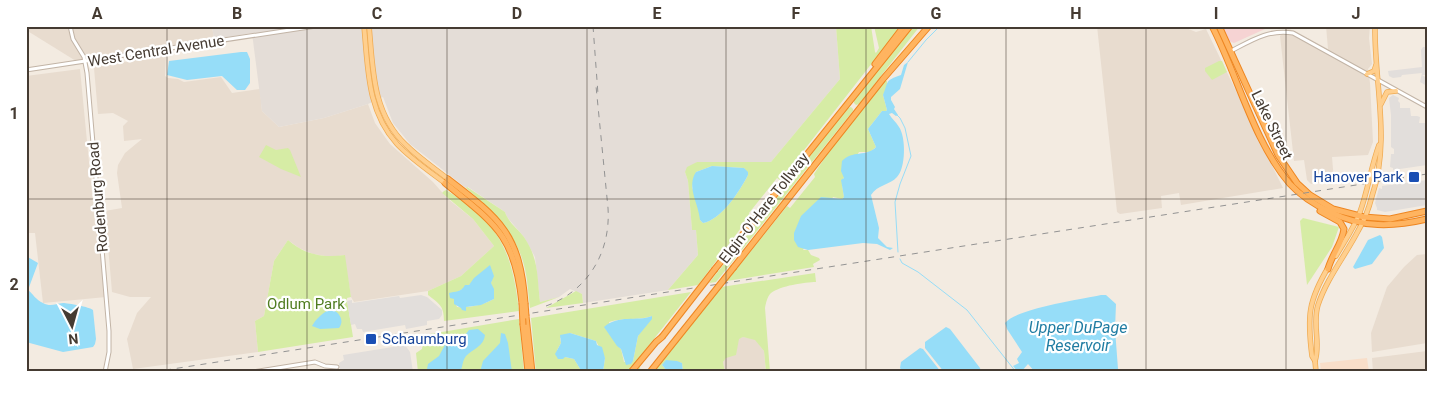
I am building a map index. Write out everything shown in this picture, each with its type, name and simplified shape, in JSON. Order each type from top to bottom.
[{"type":"highway","points":[[830,125],[904,26]]},
{"type":"highway","points":[[830,125],[910,26]]},
{"type":"highway","name":"Elgin-O'Hare Tollway","points":[[650,372],[898,61],[930,26]]},
{"type":"highway","name":"Lake Street","points":[[1212,26],[1270,154],[1290,184],[1309,201],[1338,216],[1362,224],[1392,226],[1427,219]]},
{"type":"highway","name":"Lake Street","points":[[1219,26],[1273,146],[1297,183],[1324,204],[1358,216],[1390,218],[1427,211]]},
{"type":"highway","name":"Elgin-O'Hare Tollway","points":[[633,372],[830,125]]},
{"type":"highway","points":[[446,181],[489,212],[507,233],[520,263],[528,372]]},
{"type":"highway","points":[[1309,201],[1320,211],[1340,222],[1344,229],[1342,238],[1331,258],[1328,268]]},
{"type":"highway","points":[[525,324],[532,372]]},
{"type":"main road","points":[[364,26],[369,85],[380,120],[401,148],[446,181]]},
{"type":"main road","points":[[369,26],[375,87],[384,116],[390,127],[404,143],[446,181]]},
{"type":"main road","points":[[1316,372],[1315,326],[1317,306],[1333,272],[1362,224],[1373,195],[1381,160],[1380,104],[1375,26]]},
{"type":"main road","points":[[1367,74],[1374,71],[1377,62]]},
{"type":"main road","points":[[1380,104],[1388,92],[1396,91]]},
{"type":"main road","points":[[1315,361],[1312,356],[1308,318],[1314,293],[1358,216],[1380,143]]},
{"type":"street","name":"Rodenburg Road","points":[[70,26],[74,39],[86,62],[109,331],[109,352],[105,372]]},
{"type":"street","name":"West Central Avenue","points":[[26,70],[316,26]]},
{"type":"street","points":[[1225,54],[1263,35],[1282,31],[1293,33],[1427,107]]},
{"type":"street","points":[[252,372],[315,362],[325,366],[337,367]]},
{"type":"shaded area","points":[[26,26],[212,26],[214,39],[76,61],[26,30]]},
{"type":"shaded area","points":[[212,26],[836,26],[840,79],[771,162],[697,162],[685,172],[688,181],[692,230],[696,230],[698,255],[668,290],[583,303],[582,294],[570,289],[559,297],[540,302],[535,257],[524,237],[505,212],[468,187],[466,188],[410,144],[393,123],[383,97],[368,104],[324,118],[279,127],[262,111],[252,33],[214,39]]},
{"type":"shaded area","points":[[1097,26],[1181,26],[1196,32],[1206,29],[1283,188],[1181,205],[1179,193],[1161,196],[1162,208],[1120,214],[1117,212]]},
{"type":"shaded area","points":[[1222,26],[1283,27],[1265,29],[1234,43],[1229,41]]},
{"type":"shaded area","points":[[1326,26],[1370,26],[1369,38],[1372,64],[1368,69],[1373,142],[1368,155],[1332,157],[1334,181],[1311,184],[1307,180],[1304,160],[1294,161],[1280,36],[1286,28],[1328,49]]},
{"type":"shaded area","points":[[1423,47],[1427,47],[1427,75],[1422,75],[1427,78],[1427,86],[1420,82],[1422,73],[1393,78],[1389,76],[1388,71],[1422,67],[1421,50]]},
{"type":"shaded area","points":[[166,55],[165,76],[168,78],[184,82],[221,77],[232,93],[260,89],[262,111],[279,127],[324,118],[368,104],[375,123],[390,144],[433,182],[448,199],[473,219],[494,246],[461,276],[428,291],[354,302],[351,297],[344,255],[332,257],[313,254],[299,248],[288,240],[274,261],[264,316],[255,321],[258,352],[133,369],[127,339],[137,313],[151,297],[130,297],[112,292],[105,211],[122,208],[117,173],[118,165],[125,153],[142,139],[124,141],[123,126],[128,121],[113,113],[98,114],[94,68]]},
{"type":"shaded area","points":[[80,69],[95,224],[100,224],[106,297],[43,303],[35,233],[26,233],[26,76]]},
{"type":"shaded area","points":[[1393,95],[1399,98],[1400,108],[1410,108],[1411,116],[1420,117],[1419,123],[1427,123],[1427,165],[1393,170],[1390,167],[1391,154],[1394,154],[1394,149],[1391,147],[1389,98]]},
{"type":"shaded area","points":[[1427,180],[1427,205],[1385,212],[1377,210],[1375,203],[1379,188],[1382,189],[1382,186]]},
{"type":"shaded area","points":[[1427,254],[1427,343],[1372,352],[1371,333],[1387,287],[1417,255]]},
{"type":"shaded area","points":[[421,295],[427,297],[442,310],[442,315],[439,319],[427,321],[427,325],[406,329],[405,325],[363,332],[362,329],[357,329],[355,324],[351,325],[347,301],[352,300],[352,303],[399,296],[400,298]]},
{"type":"shaded area","points":[[739,338],[755,339],[764,351],[766,372],[725,372],[723,362]]},
{"type":"shaded area","points":[[405,345],[410,352],[413,372],[340,372],[339,363],[344,360],[343,355]]},
{"type":"shaded area","points":[[1427,351],[1427,372],[1373,372],[1372,358]]},
{"type":"shaded area","points":[[1367,358],[1369,372],[1321,372],[1320,363]]},
{"type":"green space","points":[[836,26],[871,26],[876,53],[879,48],[874,26],[901,26],[783,177],[780,180],[777,178],[749,213],[750,216],[698,285],[668,290],[698,255],[696,230],[692,230],[688,181],[685,172],[687,167],[697,162],[771,162],[840,79]],"holes":[[[712,166],[744,168],[748,175],[735,196],[723,211],[710,221],[703,223],[700,220],[700,212],[692,187],[696,172]]]},
{"type":"green space","points":[[913,26],[920,26],[859,104],[856,105],[854,100]]},
{"type":"green space","points":[[1222,61],[1227,72],[1212,80],[1205,71],[1205,68]]},
{"type":"green space","points":[[885,81],[887,81],[887,89],[883,95],[887,110],[882,111],[868,129],[876,147],[870,152],[859,152],[843,179],[844,197],[842,199],[833,197],[803,250],[808,250],[811,255],[820,260],[813,264],[814,267],[727,281],[787,206],[790,208],[815,177],[814,174],[834,144]]},
{"type":"green space","points":[[851,107],[853,111],[716,282],[709,283],[848,108]]},
{"type":"green space","points":[[266,145],[276,150],[288,148],[301,177],[259,157]]},
{"type":"green space","points":[[467,187],[505,212],[506,216],[524,237],[535,261],[540,302],[559,297],[530,308],[525,269],[516,244],[503,224]]},
{"type":"green space","points":[[446,190],[479,214],[500,240],[512,271],[519,311],[444,321],[442,308],[428,295],[428,291],[461,276],[494,246],[473,219],[442,193]],"holes":[[[487,268],[492,278],[494,299],[476,306],[457,307],[454,299],[456,293],[469,285]]]},
{"type":"green space","points":[[1303,218],[1339,227],[1332,247],[1307,285],[1300,221]]},
{"type":"green space","name":"Odlum Park","points":[[288,240],[301,249],[322,256],[345,255],[351,297],[347,298],[347,300],[353,337],[258,352],[255,321],[264,316],[274,261]]},
{"type":"green space","points":[[815,273],[816,282],[780,288],[771,293],[768,298],[765,308],[770,372],[766,372],[764,351],[755,340],[743,337],[739,339],[736,355],[726,358],[723,362],[725,372],[683,372],[682,363],[670,361],[662,365],[668,372],[654,372],[721,287]]},
{"type":"green space","points":[[576,291],[582,294],[583,303],[546,308]]},
{"type":"green space","points":[[691,292],[638,359],[641,372],[603,372],[605,358],[596,341],[570,333],[560,338],[561,343],[557,350],[565,357],[574,359],[582,372],[536,372],[531,318]],"holes":[[[652,316],[638,336],[633,361],[624,362],[621,349],[614,340],[609,322]]]},
{"type":"green space","points":[[519,319],[524,372],[418,372],[416,353],[422,349],[424,335]]},
{"type":"water","points":[[247,52],[250,59],[250,83],[245,90],[237,90],[222,76],[187,80],[167,75],[169,61]]},
{"type":"water","points":[[908,62],[900,89],[891,97],[894,109],[898,115],[889,114],[899,127],[903,138],[902,167],[894,180],[877,189],[871,195],[879,228],[878,238],[887,247],[893,248],[890,250],[877,244],[863,243],[808,250],[798,247],[794,240],[794,233],[801,216],[821,197],[842,199],[844,197],[841,180],[844,178],[841,171],[842,161],[850,156],[868,152],[876,147],[868,129],[882,111],[887,110],[883,95],[888,82],[901,75],[904,65]]},
{"type":"water","points":[[712,166],[744,168],[748,175],[723,211],[710,221],[703,223],[700,220],[692,184],[696,172]]},
{"type":"water","points":[[1380,235],[1384,248],[1372,264],[1355,269],[1353,267],[1368,240]]},
{"type":"water","points":[[26,256],[38,263],[28,290],[38,300],[48,305],[66,303],[84,306],[93,310],[96,339],[93,347],[63,352],[26,342]]},
{"type":"water","points":[[490,265],[494,276],[491,283],[494,289],[494,299],[481,305],[466,307],[466,311],[454,304],[454,299],[450,298],[449,293],[460,291],[465,285],[469,285],[474,278]]},
{"type":"water","name":"Upper DuPage Reservoir","points":[[1106,295],[1116,304],[1115,329],[1118,369],[1116,372],[1035,372],[1028,364],[1021,372],[1018,372],[1013,366],[1019,363],[1017,359],[1022,352],[1005,323],[1011,318],[1035,309]]},
{"type":"water","points":[[331,309],[341,319],[339,328],[320,329],[312,326],[320,316]]},
{"type":"water","points":[[652,316],[652,319],[638,336],[633,361],[631,364],[626,365],[621,349],[604,327],[622,319]]},
{"type":"water","points":[[946,327],[950,329],[980,368],[981,372],[944,372],[925,348],[925,342]]},
{"type":"water","points":[[478,329],[485,335],[483,342],[466,356],[460,372],[429,372],[427,369],[428,364],[439,356],[446,343],[454,342],[458,344],[469,330]]},
{"type":"water","points":[[501,333],[505,334],[508,343],[512,372],[480,372],[483,361],[500,343]]},
{"type":"water","points":[[570,333],[596,341],[597,345],[602,347],[605,358],[603,372],[582,372],[574,359],[565,357],[558,359],[555,354],[561,343],[560,335]]},
{"type":"water","points":[[920,348],[923,349],[941,372],[903,372],[900,368],[901,362]]},
{"type":"water","points":[[666,360],[682,363],[683,372],[667,371],[662,365]]},
{"type":"waterway","points":[[908,62],[940,26]]},
{"type":"waterway","points":[[896,114],[905,128],[911,156],[895,202],[898,252]]},
{"type":"waterway","points":[[900,259],[902,263],[918,272],[967,310],[1016,372]]},
{"type":"railway","points":[[593,26],[598,94]]},
{"type":"railway","points":[[546,306],[574,291],[585,280],[594,268],[605,240],[608,208],[596,86]]},
{"type":"railway","points":[[153,372],[1427,174]]},
{"type":"place","name":"Hanover Park","points":[[1414,177]]},
{"type":"place","name":"Schaumburg","points":[[371,339]]}]
